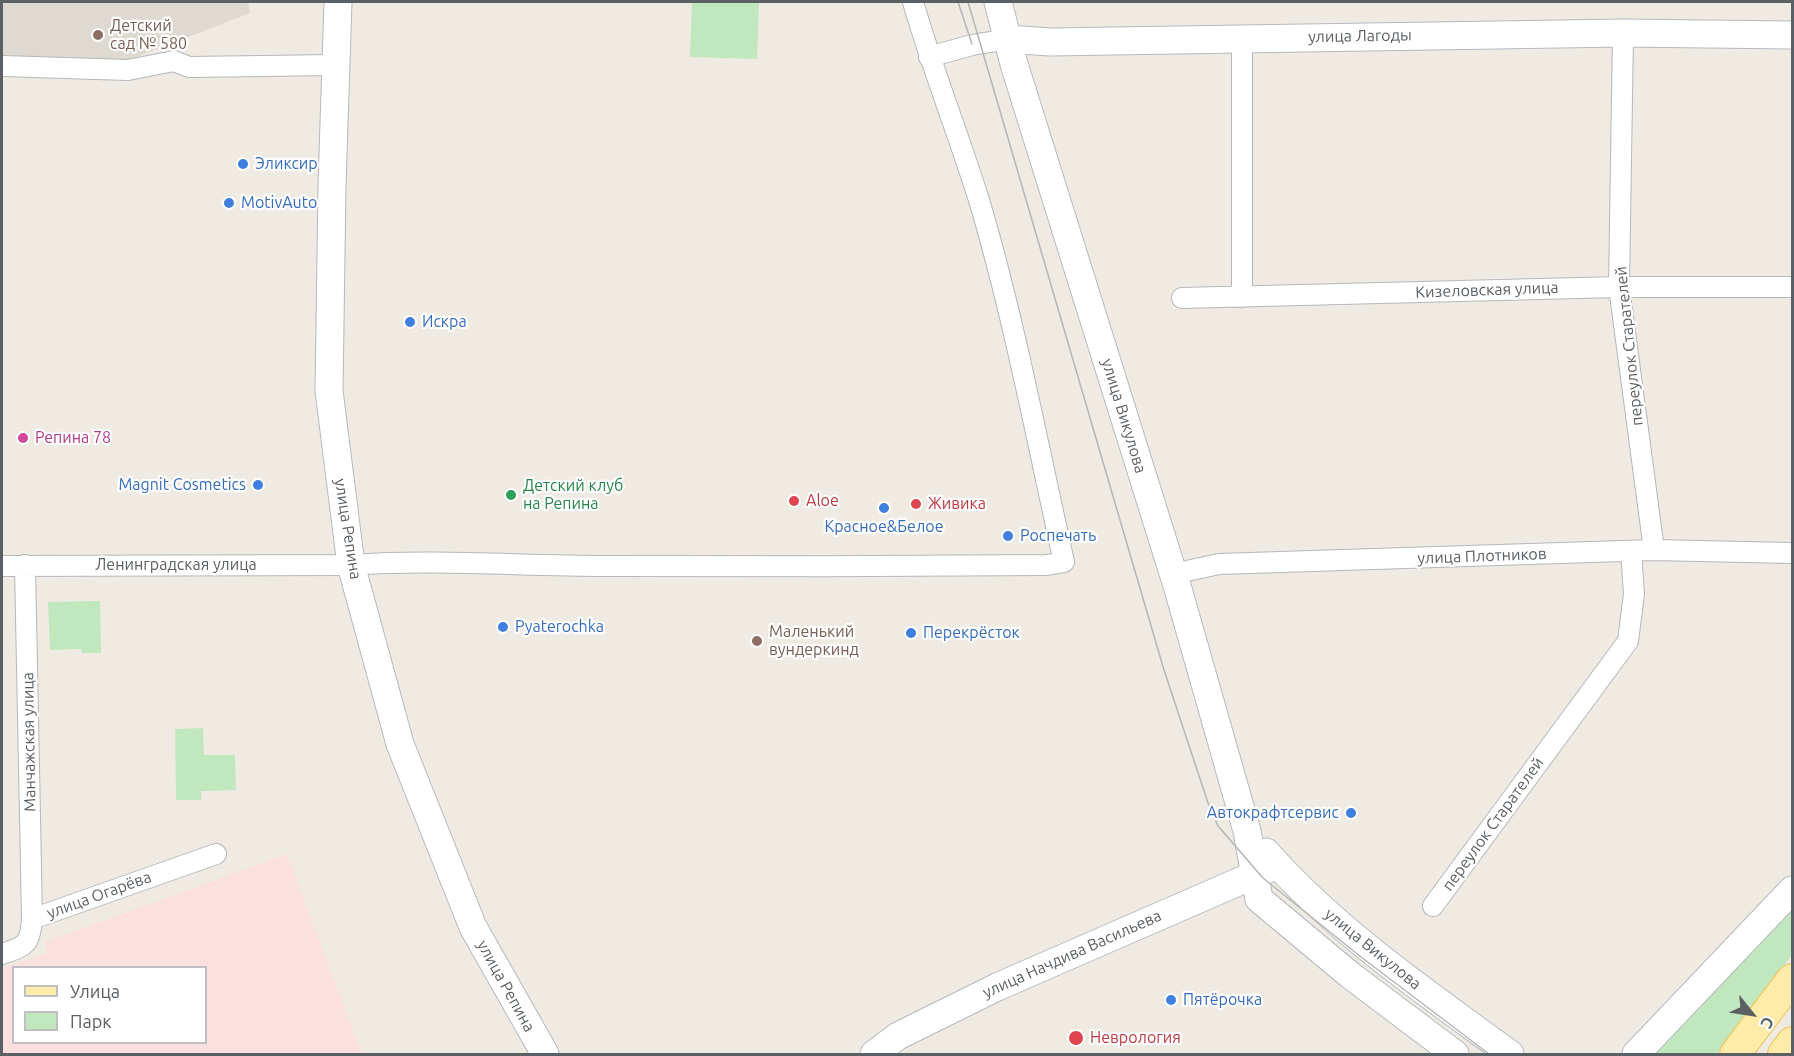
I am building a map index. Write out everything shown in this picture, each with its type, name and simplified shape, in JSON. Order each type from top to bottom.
[{"type":"main road","points":[[1735,1054],[1792,979]]},
{"type":"main road","points":[[1783,1054],[1792,1042]]},
{"type":"street","name":"улица Репина","points":[[338,2],[334,65],[329,391],[351,565],[404,755],[473,927],[545,1054]]},
{"type":"street","points":[[913,2],[929,57]]},
{"type":"street","name":"улица Викулова","points":[[998,2],[1173,574],[1247,831],[1266,870],[1310,898],[1370,950],[1509,1054]]},
{"type":"street","name":"улица Лагоды","points":[[929,57],[972,45],[1008,39],[1050,42],[1623,33],[1792,35]]},
{"type":"street","name":"переулок Старателей","points":[[1623,33],[1619,287],[1654,550]]},
{"type":"street","points":[[1242,38],[1242,297]]},
{"type":"street","name":"Ленинградская улица","points":[[2,566],[388,563],[860,566],[1047,565],[1064,562],[1005,295],[978,199],[929,57]]},
{"type":"street","points":[[2,66],[128,70],[174,61],[189,67],[334,65]]},
{"type":"street","name":"Кизеловская улица","points":[[1182,297],[1619,287],[1792,287]]},
{"type":"street","name":"улица Плотников","points":[[1173,574],[1219,564],[1654,550],[1792,553]]},
{"type":"street","name":"переулок Старателей","points":[[1433,906],[1628,641],[1634,594],[1631,551]]},
{"type":"street","name":"Манчажская улица","points":[[25,565],[32,919]]},
{"type":"street","name":"улица Огарёва","points":[[2,954],[25,946],[31,936],[32,919],[216,854]]},
{"type":"street","name":"улица Викулова","points":[[1266,870],[1258,899],[1350,975],[1455,1054]]},
{"type":"street","name":"улица Начдива Васильева","points":[[874,1054],[898,1036],[997,987],[1266,870]]},
{"type":"street","points":[[1635,1054],[1792,890]]},
{"type":"shaded area","name":"Детский сад № 580","points":[[2,2],[248,2],[250,13],[129,60],[2,57]]},
{"type":"shaded area","points":[[287,854],[362,1054],[2,1054],[2,968],[47,953],[45,942]]},
{"type":"green space","points":[[692,2],[759,3],[757,59],[690,57]]},
{"type":"green space","points":[[100,601],[101,653],[82,653],[81,649],[50,650],[48,602]]},
{"type":"green space","points":[[203,728],[204,755],[235,755],[236,790],[201,791],[201,800],[176,800],[175,729]]},
{"type":"green space","points":[[1792,906],[1792,955],[1717,1054],[1651,1054]]},
{"type":"tram line","points":[[958,2],[972,44]]},
{"type":"tram line","points":[[968,2],[1164,670],[1208,803],[1218,826],[1263,878],[1361,957],[1489,1054]]},
{"type":"place","name":"Детский сад № 580","points":[[98,35]]},
{"type":"place","name":"Эликсир","points":[[243,164]]},
{"type":"place","name":"MotivAuto","points":[[229,203]]},
{"type":"place","name":"Искра","points":[[410,322]]},
{"type":"place","name":"Репина 78","points":[[23,438]]},
{"type":"place","name":"Magnit Cosmetics","points":[[258,485]]},
{"type":"place","name":"Детский клуб на Репина","points":[[511,495]]},
{"type":"place","name":"Aloe","points":[[794,501]]},
{"type":"place","name":"Живика","points":[[916,504]]},
{"type":"place","name":"Красное&Белое","points":[[884,508]]},
{"type":"place","name":"Роспечать","points":[[1008,536]]},
{"type":"place","name":"Pyaterochka","points":[[503,627]]},
{"type":"place","name":"Перекрёсток","points":[[911,633]]},
{"type":"place","name":"Маленький вундеркинд","points":[[757,641]]},
{"type":"place","name":"Автокрафтсервис","points":[[1351,813]]},
{"type":"place","name":"Пятёрочка","points":[[1171,1000]]},
{"type":"place","name":"Неврология","points":[[1076,1038]]}]
